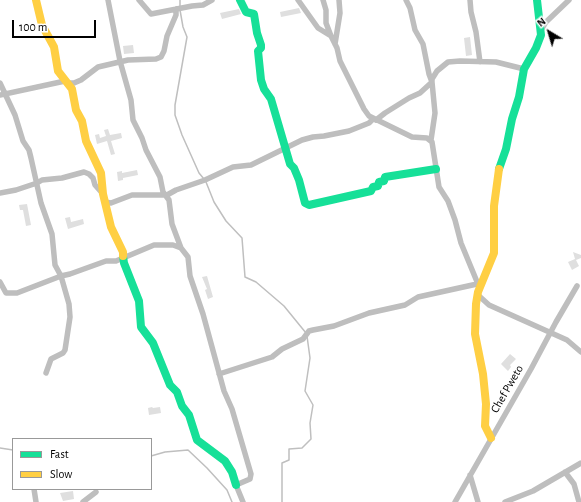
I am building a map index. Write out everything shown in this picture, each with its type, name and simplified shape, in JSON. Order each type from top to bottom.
[{"type":"street","points":[[36,0],[42,25],[54,47],[58,71],[71,84],[76,110],[82,121],[86,141],[98,164],[111,227],[120,245],[124,257],[124,265],[127,269],[139,301],[141,327],[153,343],[170,385],[177,392],[182,406],[189,415],[197,440],[225,461],[232,472],[243,502]]},
{"type":"street","points":[[108,0],[120,61],[131,100],[134,121],[146,150],[160,177],[162,188],[169,200],[172,224],[181,248],[188,257],[190,276],[203,314],[224,391],[234,415],[251,474],[250,479],[236,485]]},
{"type":"street","points":[[139,0],[151,14],[203,5],[212,0]]},
{"type":"street","points":[[240,0],[246,12],[254,14],[257,33],[261,45],[261,48],[258,51],[261,80],[264,89],[271,99],[290,166],[294,168],[300,180],[305,202],[308,205],[372,190],[378,186],[379,182],[384,181],[385,177],[436,169]]},
{"type":"street","points":[[298,0],[318,28],[331,36]]},
{"type":"street","points":[[323,0],[326,10],[326,23],[340,61],[369,116],[415,138],[425,138],[431,140]]},
{"type":"street","points":[[335,44],[340,13],[339,0]]},
{"type":"street","points":[[406,0],[410,8],[415,30],[423,44],[432,82],[435,114],[431,140],[439,187],[448,201],[461,243],[478,289],[492,307],[567,340],[581,352]]},
{"type":"street","points":[[470,0],[480,62]]},
{"type":"street","points":[[537,0],[541,30]]},
{"type":"street","points":[[491,438],[485,426],[486,404],[483,374],[474,334],[478,289],[494,253],[494,206],[498,171],[506,149],[512,119],[519,97],[524,68],[536,48],[541,30],[546,22],[569,0]]},
{"type":"street","points":[[2,94],[71,84],[98,67],[120,61],[156,59],[161,56],[176,15],[176,9]]},
{"type":"street","points":[[0,193],[37,183],[42,180],[62,178],[80,172],[86,172],[93,178],[95,185],[104,198],[111,203],[132,195],[165,195],[182,187],[205,180],[233,167],[251,165],[285,148],[310,138],[349,131],[369,123],[409,98],[420,93],[432,82],[435,74],[446,63],[460,61],[496,62],[524,68]]},
{"type":"street","points":[[0,83],[2,94],[15,115],[23,141],[29,150],[41,203],[52,234],[55,265],[68,294],[70,317],[69,330],[64,352],[51,359],[46,373]]},
{"type":"street","points":[[0,282],[6,293],[17,293],[106,261],[116,260],[154,245],[173,245],[181,248]]},
{"type":"street","name":"Chef Pweto","points":[[455,502],[562,310],[577,286]]},
{"type":"street","points":[[219,374],[272,357],[282,349],[302,339],[313,330],[343,324],[369,313],[405,305],[418,297],[478,289]]},
{"type":"street","points":[[505,502],[525,495],[581,463]]},
{"type":"street","points":[[565,472],[574,484],[579,502]]},
{"type":"street","points":[[470,476],[478,502]]},
{"type":"street","points":[[34,490],[36,502]]},
{"type":"street","points":[[83,502],[96,492]]},
{"type":"building","points":[[299,8],[301,13],[281,17],[280,12]]},
{"type":"building","points":[[239,9],[241,14],[222,19],[220,13]]},
{"type":"building","points":[[470,37],[472,55],[466,56],[464,38]]},
{"type":"building","points":[[133,45],[134,53],[124,54],[123,46]]},
{"type":"building","points":[[108,129],[110,135],[121,133],[122,138],[111,141],[115,154],[111,155],[107,141],[97,144],[95,135],[99,134],[100,138],[106,136],[104,130]]},
{"type":"building","points":[[137,170],[138,175],[123,178],[123,180],[118,181],[117,172],[122,171],[122,173]]},
{"type":"building","points":[[27,204],[31,225],[26,226],[23,210],[20,210],[19,205]]},
{"type":"building","points":[[70,217],[71,222],[83,219],[84,224],[68,229],[65,218]]},
{"type":"building","points":[[573,252],[581,255],[581,258],[576,260],[579,266],[572,270],[568,262],[575,259]]},
{"type":"building","points":[[207,276],[213,297],[208,299],[205,290],[207,289],[202,277]]},
{"type":"building","points":[[510,354],[516,359],[510,365],[511,367],[508,371],[501,364]]},
{"type":"building","points":[[160,407],[161,413],[149,415],[148,408]]},
{"type":"building","points":[[73,491],[74,499],[63,501],[60,493]]},
{"type":"waterway","points":[[180,0],[180,6]]},
{"type":"waterway","points":[[180,10],[183,27],[187,37],[175,105],[175,115],[199,173],[204,179]]},
{"type":"waterway","points":[[206,182],[214,202],[226,221],[242,238],[245,277],[256,282],[284,306],[306,333]]},
{"type":"waterway","points":[[282,502],[282,463],[289,460],[289,449],[302,448],[311,439],[310,423],[313,405],[305,391],[310,358],[307,336]]},
{"type":"waterway","points":[[0,448],[12,450]]},
{"type":"waterway","points":[[152,456],[165,452],[188,450],[227,490],[232,502]]},
{"type":"traffic: fast","points":[[240,0],[246,12],[254,14],[257,33],[261,45],[261,48],[258,51],[261,80],[264,89],[271,99],[290,164],[294,168],[299,180],[305,203],[309,205],[371,191],[373,187],[378,186],[379,182],[384,181],[385,177],[436,169]]},
{"type":"traffic: fast","points":[[499,169],[506,149],[512,119],[519,97],[524,69],[536,48],[541,35],[537,0]]},
{"type":"traffic: fast","points":[[123,256],[124,263],[139,301],[141,327],[153,343],[170,385],[177,392],[182,406],[189,415],[197,440],[225,461],[232,472],[236,485]]},
{"type":"traffic: slow","points":[[36,0],[42,25],[54,47],[58,71],[72,89],[76,110],[82,121],[86,141],[101,173],[103,194],[111,227],[123,252],[123,256]]},
{"type":"traffic: slow","points":[[491,438],[485,426],[486,404],[483,374],[475,334],[478,292],[494,253],[494,206],[499,169]]}]
